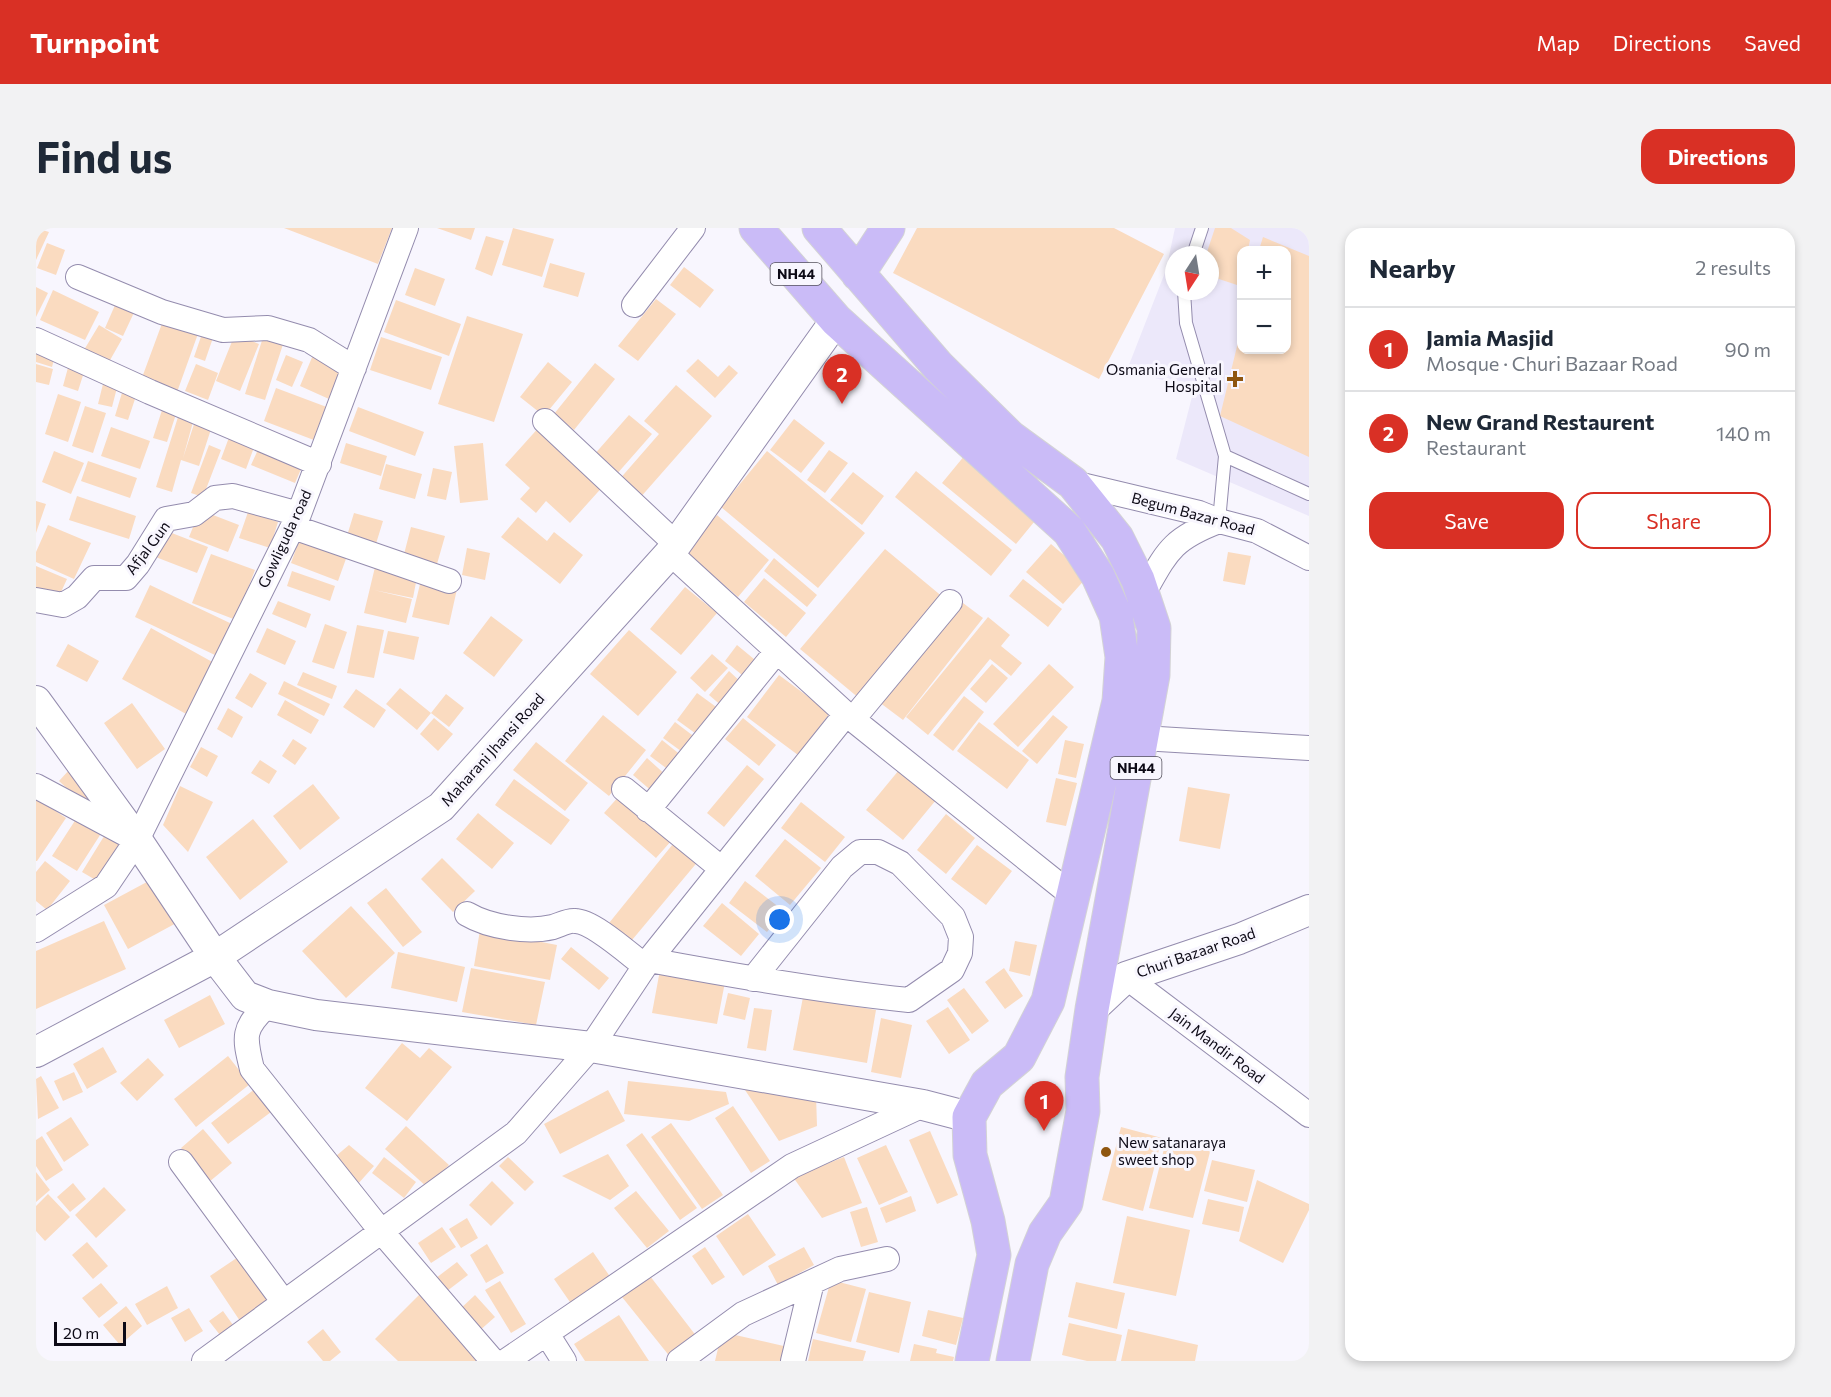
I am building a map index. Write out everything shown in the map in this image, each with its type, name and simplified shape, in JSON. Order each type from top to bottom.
[{"type":"highway","name":"NH44","points":[[756,228],[836,320],[1069,531],[1098,576],[1116,616],[1122,657],[1119,701],[1048,1001],[1019,1057],[987,1084],[969,1116]]},
{"type":"highway","points":[[819,228],[858,274],[888,228]]},
{"type":"highway","name":"NH44","points":[[858,274],[938,366],[1010,437],[1073,483],[1117,538],[1143,594],[1154,628],[1153,675],[1092,1009],[1082,1077],[1083,1111],[1066,1203],[1045,1233],[1032,1264],[1013,1361]]},
{"type":"highway","points":[[969,1116],[970,1155],[988,1221],[994,1255],[972,1361]]},
{"type":"highway","points":[[994,1255],[1032,1264]]},
{"type":"street","name":"Gowliguda road","points":[[36,930],[106,886],[137,840],[296,521],[406,228]]},
{"type":"street","points":[[634,305],[693,228]]},
{"type":"street","points":[[78,277],[162,312],[223,330],[268,328],[309,340],[354,368]]},
{"type":"street","name":"Maharani Jhansi Road","points":[[36,1052],[215,957],[441,807],[673,548],[836,320]]},
{"type":"street","points":[[36,340],[150,392],[319,464]]},
{"type":"street","points":[[545,421],[777,651],[849,717],[1073,896]]},
{"type":"street","name":"Begum Bazar Road","points":[[1073,483],[1199,513],[1257,531],[1309,558]]},
{"type":"street","name":"Afjal Gun","points":[[36,600],[63,605],[77,597],[94,578],[126,578],[138,564],[166,519],[194,514],[215,498],[233,496],[296,521]]},
{"type":"street","points":[[296,521],[449,581]]},
{"type":"street","points":[[1143,594],[1168,552],[1189,532],[1219,521]]},
{"type":"street","points":[[204,1361],[283,1301],[516,1133],[591,1047],[647,963],[722,869],[849,717],[950,602]]},
{"type":"street","points":[[648,810],[777,651]]},
{"type":"street","points":[[36,701],[137,840],[215,957],[246,996],[268,1005],[316,1015],[591,1047],[923,1105],[969,1116]]},
{"type":"street","points":[[1142,738],[1309,748]]},
{"type":"street","points":[[36,786],[137,840]]},
{"type":"street","points":[[624,789],[722,869]]},
{"type":"street","points":[[467,914],[477,920],[513,927],[552,927],[576,921],[590,926],[647,963],[753,979],[909,1000],[952,970],[960,953],[961,937],[953,917],[900,863],[878,852],[860,852],[842,867],[753,979]]},
{"type":"street","name":"Churi Bazaar Road","points":[[1092,1009],[1126,977],[1239,939],[1309,910]]},
{"type":"street","name":"Jain Mandir Road","points":[[1126,977],[1309,1115]]},
{"type":"street","points":[[268,1005],[251,1019],[245,1039],[252,1069],[381,1231],[493,1361]]},
{"type":"street","points":[[506,1361],[792,1166],[923,1105]]},
{"type":"street","points":[[181,1162],[283,1301]]},
{"type":"street","points":[[679,1361],[743,1314],[840,1269],[887,1259]]},
{"type":"street","points":[[794,1361],[812,1282]]},
{"type":"street","points":[[547,1334],[564,1361]]},
{"type":"lane","points":[[1196,246],[1203,228]]},
{"type":"lane","points":[[1185,300],[1186,323],[1224,456],[1219,521]]},
{"type":"lane","points":[[1224,456],[1309,494]]},
{"type":"shaded area","name":"Osmania General Hospital","points":[[1175,228],[1309,228],[1309,516],[1176,459],[1194,389],[1127,370],[1165,273],[1165,300],[1219,300],[1219,246],[1171,246]]},
{"type":"building","points":[[36,228],[49,232],[36,260]]},
{"type":"building","points":[[284,228],[392,228],[378,264]]},
{"type":"building","points":[[437,228],[475,228],[471,240]]},
{"type":"building","points":[[513,228],[554,239],[542,277],[502,265]]},
{"type":"building","points":[[917,228],[1114,228],[1164,254],[1099,379],[893,273]]},
{"type":"building","points":[[1215,228],[1231,228],[1250,240],[1249,246],[1237,246],[1237,285],[1219,279],[1219,246],[1209,246]]},
{"type":"building","points":[[486,236],[504,241],[492,276],[475,269]]},
{"type":"building","points":[[1263,237],[1285,246],[1260,246]]},
{"type":"building","points":[[47,243],[65,250],[56,275],[37,268]]},
{"type":"building","points":[[1291,249],[1309,256],[1309,457],[1220,416],[1237,346],[1237,354],[1291,354]]},
{"type":"building","points":[[550,263],[585,273],[578,297],[543,287]]},
{"type":"building","points":[[684,267],[714,290],[700,308],[670,285]]},
{"type":"building","points":[[415,268],[445,279],[435,306],[405,295]]},
{"type":"building","points":[[36,287],[48,293],[36,317]]},
{"type":"building","points":[[53,290],[99,312],[85,340],[40,320]]},
{"type":"building","points":[[119,296],[138,304],[123,336],[105,328]]},
{"type":"building","points":[[656,299],[676,314],[638,361],[618,346]]},
{"type":"building","points":[[396,300],[461,324],[449,356],[384,332]]},
{"type":"building","points":[[467,316],[523,334],[494,422],[438,404]]},
{"type":"building","points":[[164,318],[199,331],[176,395],[140,383]]},
{"type":"building","points":[[99,325],[122,339],[105,369],[81,355]]},
{"type":"building","points":[[205,325],[216,329],[205,361],[194,357]]},
{"type":"building","points":[[265,331],[285,338],[265,400],[245,394]]},
{"type":"building","points":[[235,334],[259,344],[240,391],[216,381]]},
{"type":"building","points":[[381,337],[442,357],[431,390],[370,370]]},
{"type":"building","points":[[36,347],[56,352],[52,367],[36,362]]},
{"type":"building","points":[[286,355],[303,362],[292,387],[276,380]]},
{"type":"building","points":[[313,355],[342,368],[329,399],[300,386]]},
{"type":"building","points":[[698,359],[718,377],[729,365],[738,373],[715,398],[686,371]]},
{"type":"building","points":[[548,362],[572,382],[544,416],[520,397]]},
{"type":"building","points":[[595,363],[615,379],[574,430],[554,414]]},
{"type":"building","points":[[36,364],[53,369],[49,385],[36,382]]},
{"type":"building","points":[[69,364],[85,369],[78,391],[63,386]]},
{"type":"building","points":[[196,364],[218,373],[208,400],[185,391]]},
{"type":"building","points":[[105,376],[119,380],[112,407],[98,404]]},
{"type":"building","points":[[676,385],[712,416],[639,499],[618,481],[659,434],[644,421]]},
{"type":"building","points":[[124,386],[138,390],[128,420],[115,416]]},
{"type":"building","points":[[276,388],[332,409],[319,442],[264,421]]},
{"type":"building","points":[[58,394],[81,402],[68,442],[45,434]]},
{"type":"building","points":[[85,406],[106,413],[93,453],[72,446]]},
{"type":"building","points":[[163,407],[177,411],[167,442],[153,438]]},
{"type":"building","points":[[358,407],[424,432],[415,456],[349,431]]},
{"type":"building","points":[[629,415],[652,434],[616,475],[593,456]]},
{"type":"building","points":[[178,417],[193,422],[183,458],[196,418],[213,423],[199,466],[181,460],[172,492],[156,487]]},
{"type":"building","points":[[794,419],[825,443],[801,473],[770,450]]},
{"type":"building","points":[[541,425],[606,483],[570,523],[546,501],[536,513],[520,499],[530,488],[505,465]]},
{"type":"building","points":[[111,427],[150,441],[140,469],[101,456]]},
{"type":"building","points":[[231,432],[256,442],[246,469],[221,459]]},
{"type":"building","points":[[261,443],[304,462],[295,483],[251,465]]},
{"type":"building","points":[[346,443],[387,456],[381,476],[340,463]]},
{"type":"building","points":[[483,443],[488,500],[460,503],[454,446]]},
{"type":"building","points":[[209,445],[221,450],[203,497],[191,493]]},
{"type":"building","points":[[829,450],[848,463],[825,493],[807,480]]},
{"type":"building","points":[[54,451],[84,463],[71,494],[42,482]]},
{"type":"building","points":[[767,451],[865,533],[818,588],[721,507]]},
{"type":"building","points":[[965,455],[1039,516],[1016,544],[942,483]]},
{"type":"building","points":[[88,461],[137,478],[130,498],[81,481]]},
{"type":"building","points":[[386,464],[422,474],[415,499],[379,489]]},
{"type":"building","points":[[433,468],[452,472],[446,500],[427,496]]},
{"type":"building","points":[[916,471],[1012,550],[991,576],[895,497]]},
{"type":"building","points":[[853,472],[884,496],[862,525],[830,500]]},
{"type":"building","points":[[77,496],[136,516],[129,539],[69,520]]},
{"type":"building","points":[[36,501],[46,504],[36,533]]},
{"type":"building","points":[[200,510],[239,525],[228,552],[189,537]]},
{"type":"building","points":[[248,512],[278,522],[270,548],[239,538]]},
{"type":"building","points":[[354,513],[383,521],[375,547],[346,539]]},
{"type":"building","points":[[717,515],[769,560],[738,597],[685,551]]},
{"type":"building","points":[[518,517],[547,541],[554,532],[583,555],[560,584],[501,537]]},
{"type":"building","points":[[48,525],[91,543],[74,579],[36,562],[36,552]]},
{"type":"building","points":[[411,527],[445,536],[435,571],[402,562]]},
{"type":"building","points":[[164,530],[208,547],[197,573],[153,556]]},
{"type":"building","points":[[300,538],[347,556],[338,581],[291,563]]},
{"type":"building","points":[[1051,544],[1088,576],[1063,604],[1026,572]]},
{"type":"building","points":[[467,548],[490,553],[485,580],[462,575]]},
{"type":"building","points":[[885,549],[944,598],[860,699],[800,649]]},
{"type":"building","points":[[1228,552],[1251,556],[1245,585],[1223,581]]},
{"type":"building","points":[[211,554],[255,570],[236,620],[192,603]]},
{"type":"building","points":[[774,558],[817,595],[807,607],[764,571]]},
{"type":"building","points":[[36,566],[67,579],[56,603],[36,594]]},
{"type":"building","points":[[375,567],[417,577],[413,598],[374,590],[412,599],[406,623],[364,613]]},
{"type":"building","points":[[292,571],[335,586],[330,601],[287,586]]},
{"type":"building","points":[[764,578],[806,613],[786,637],[744,602]]},
{"type":"building","points":[[1023,579],[1062,609],[1048,627],[1009,596]]},
{"type":"building","points":[[421,580],[457,589],[449,625],[412,617]]},
{"type":"building","points":[[150,585],[232,624],[217,656],[135,617]]},
{"type":"building","points":[[685,587],[717,613],[681,655],[650,629]]},
{"type":"building","points":[[959,600],[983,618],[903,720],[879,702]]},
{"type":"building","points":[[278,601],[311,614],[306,628],[272,614]]},
{"type":"building","points":[[491,616],[523,640],[494,677],[463,653]]},
{"type":"building","points":[[988,617],[1010,635],[1001,646],[1022,663],[1011,676],[990,659],[928,735],[906,717]]},
{"type":"building","points":[[325,624],[347,632],[334,669],[312,662]]},
{"type":"building","points":[[357,625],[384,630],[374,678],[347,673]]},
{"type":"building","points":[[151,628],[216,664],[188,715],[122,679]]},
{"type":"building","points":[[267,628],[296,641],[285,665],[256,652]]},
{"type":"building","points":[[629,630],[677,672],[638,716],[590,674]]},
{"type":"building","points":[[388,631],[419,637],[414,660],[383,653]]},
{"type":"building","points":[[68,644],[99,661],[87,682],[56,666]]},
{"type":"building","points":[[737,645],[760,664],[747,679],[725,661]]},
{"type":"building","points":[[712,654],[728,668],[705,692],[690,678]]},
{"type":"building","points":[[992,664],[1008,678],[986,703],[970,689]]},
{"type":"building","points":[[1049,664],[1074,687],[1018,747],[993,724]]},
{"type":"building","points":[[729,671],[743,684],[723,707],[709,695]]},
{"type":"building","points":[[303,672],[337,686],[332,699],[297,685]]},
{"type":"building","points":[[250,673],[267,683],[252,708],[235,698]]},
{"type":"building","points":[[779,675],[830,713],[798,755],[747,717]]},
{"type":"building","points":[[284,681],[330,704],[324,716],[278,694]]},
{"type":"building","points":[[400,688],[431,713],[417,730],[386,704]]},
{"type":"building","points":[[356,689],[386,710],[374,728],[343,707]]},
{"type":"building","points":[[697,693],[719,709],[699,736],[677,720]]},
{"type":"building","points":[[446,694],[464,708],[449,727],[431,713]]},
{"type":"building","points":[[964,696],[984,712],[953,751],[933,735]]},
{"type":"building","points":[[285,700],[319,720],[311,734],[277,715]]},
{"type":"building","points":[[132,703],[165,749],[137,769],[104,723]]},
{"type":"building","points":[[228,708],[243,717],[232,738],[217,729]]},
{"type":"building","points":[[603,715],[646,750],[609,796],[565,761]]},
{"type":"building","points":[[1053,715],[1068,727],[1037,764],[1022,751]]},
{"type":"building","points":[[434,718],[453,734],[438,751],[420,734]]},
{"type":"building","points":[[743,718],[776,745],[759,766],[725,739]]},
{"type":"building","points":[[675,722],[696,738],[685,754],[663,738]]},
{"type":"building","points":[[979,722],[1029,760],[1007,789],[957,751]]},
{"type":"building","points":[[293,739],[307,748],[295,765],[282,756]]},
{"type":"building","points":[[662,740],[682,756],[670,771],[650,756]]},
{"type":"building","points":[[1065,740],[1084,744],[1076,778],[1058,774]]},
{"type":"building","points":[[536,742],[588,783],[565,811],[513,770]]},
{"type":"building","points":[[201,747],[218,756],[207,777],[190,767]]},
{"type":"building","points":[[647,758],[668,777],[654,793],[633,775]]},
{"type":"building","points":[[260,760],[277,771],[269,784],[251,773]]},
{"type":"building","points":[[747,765],[764,779],[724,827],[707,813]]},
{"type":"building","points":[[70,769],[96,793],[85,805],[59,781]]},
{"type":"building","points":[[899,770],[936,800],[903,840],[866,810]]},
{"type":"building","points":[[1056,778],[1077,783],[1066,826],[1046,822]]},
{"type":"building","points":[[514,779],[570,820],[551,845],[495,805]]},
{"type":"building","points":[[313,784],[340,818],[300,850],[273,816]]},
{"type":"building","points":[[180,786],[213,802],[188,852],[163,825]]},
{"type":"building","points":[[1188,787],[1230,794],[1220,849],[1179,841]]},
{"type":"building","points":[[620,795],[672,840],[656,858],[604,813]]},
{"type":"building","points":[[36,798],[66,818],[37,861],[36,861]]},
{"type":"building","points":[[801,802],[845,837],[825,862],[781,828]]},
{"type":"building","points":[[478,813],[514,843],[492,869],[456,839]]},
{"type":"building","points":[[946,814],[975,838],[946,874],[917,850]]},
{"type":"building","points":[[78,816],[102,832],[77,871],[52,856]]},
{"type":"building","points":[[253,819],[288,862],[240,900],[206,857]]},
{"type":"building","points":[[106,833],[124,844],[99,882],[82,872]]},
{"type":"building","points":[[677,839],[700,859],[627,946],[605,928]]},
{"type":"building","points":[[785,839],[821,868],[790,905],[755,876]]},
{"type":"building","points":[[977,845],[1012,871],[986,905],[951,879]]},
{"type":"building","points":[[442,858],[475,891],[453,912],[421,879]]},
{"type":"building","points":[[45,861],[70,881],[47,910],[36,901],[36,872]]},
{"type":"building","points":[[158,876],[182,920],[128,949],[104,905]]},
{"type":"building","points":[[745,881],[784,911],[767,932],[729,903]]},
{"type":"building","points":[[386,888],[422,932],[403,947],[367,903]]},
{"type":"building","points":[[722,903],[759,934],[741,956],[703,926]]},
{"type":"building","points":[[351,906],[395,953],[346,998],[302,951]]},
{"type":"building","points":[[104,921],[126,969],[36,1009],[36,951]]},
{"type":"building","points":[[480,930],[557,945],[550,980],[474,966]]},
{"type":"building","points":[[1015,941],[1037,945],[1030,976],[1009,971]]},
{"type":"building","points":[[571,947],[609,978],[599,990],[561,959]]},
{"type":"building","points":[[398,952],[465,967],[457,1002],[391,988]]},
{"type":"building","points":[[471,968],[545,982],[536,1025],[462,1012]]},
{"type":"building","points":[[1004,968],[1023,996],[1005,1009],[985,982]]},
{"type":"building","points":[[660,970],[725,982],[717,1024],[652,1013]]},
{"type":"building","points":[[964,988],[989,1021],[972,1034],[947,1000]]},
{"type":"building","points":[[728,993],[750,998],[745,1020],[723,1015]]},
{"type":"building","points":[[210,995],[225,1024],[179,1048],[164,1020]]},
{"type":"building","points":[[803,997],[876,1010],[867,1063],[793,1050]]},
{"type":"building","points":[[948,1007],[970,1040],[949,1054],[926,1021]]},
{"type":"building","points":[[754,1008],[772,1010],[766,1051],[747,1048]]},
{"type":"building","points":[[881,1018],[912,1025],[901,1078],[871,1072]]},
{"type":"building","points":[[402,1043],[420,1058],[429,1048],[452,1067],[407,1121],[365,1088]]},
{"type":"building","points":[[103,1047],[117,1072],[87,1089],[73,1064]]},
{"type":"building","points":[[228,1056],[250,1084],[196,1127],[174,1099]]},
{"type":"building","points":[[148,1058],[164,1075],[137,1101],[120,1083]]},
{"type":"building","points":[[74,1072],[83,1092],[63,1101],[54,1081]]},
{"type":"building","points":[[41,1076],[59,1108],[38,1119],[36,1079]]},
{"type":"building","points":[[628,1081],[726,1092],[729,1104],[689,1121],[624,1114]]},
{"type":"building","points":[[261,1084],[279,1106],[228,1144],[211,1123]]},
{"type":"building","points":[[741,1084],[816,1095],[817,1126],[779,1141]]},
{"type":"building","points":[[608,1090],[625,1121],[560,1154],[544,1124]]},
{"type":"building","points":[[733,1106],[770,1161],[751,1173],[715,1118]]},
{"type":"building","points":[[71,1117],[89,1145],[64,1162],[46,1133]]},
{"type":"building","points":[[671,1123],[723,1195],[702,1209],[651,1137]]},
{"type":"building","points":[[406,1126],[449,1165],[428,1188],[385,1149]]},
{"type":"building","points":[[1121,1127],[1162,1138],[1143,1211],[1102,1200]]},
{"type":"building","points":[[203,1129],[232,1163],[209,1182],[181,1148]]},
{"type":"building","points":[[930,1131],[958,1195],[937,1204],[909,1140]]},
{"type":"building","points":[[642,1133],[697,1208],[680,1220],[626,1145]]},
{"type":"building","points":[[42,1136],[63,1170],[46,1181],[36,1166],[36,1140]]},
{"type":"building","points":[[1167,1137],[1211,1148],[1193,1218],[1149,1208]]},
{"type":"building","points":[[349,1145],[374,1166],[357,1185],[336,1156]]},
{"type":"building","points":[[886,1145],[908,1192],[879,1205],[857,1158]]},
{"type":"building","points":[[608,1154],[629,1186],[610,1200],[562,1176]]},
{"type":"building","points":[[384,1157],[416,1182],[404,1198],[372,1173]]},
{"type":"building","points":[[508,1157],[534,1182],[525,1191],[499,1166]]},
{"type":"building","points":[[844,1157],[862,1203],[822,1218],[793,1177]]},
{"type":"building","points":[[1212,1160],[1255,1170],[1247,1202],[1204,1191]]},
{"type":"building","points":[[36,1172],[50,1190],[36,1202]]},
{"type":"building","points":[[1257,1180],[1309,1204],[1309,1210],[1283,1263],[1239,1241]]},
{"type":"building","points":[[492,1181],[514,1203],[491,1226],[469,1205]]},
{"type":"building","points":[[73,1183],[86,1199],[70,1212],[57,1197]]},
{"type":"building","points":[[104,1187],[126,1210],[96,1238],[75,1215]]},
{"type":"building","points":[[636,1191],[669,1231],[647,1248],[614,1208]]},
{"type":"building","points":[[48,1194],[70,1217],[45,1241],[36,1231],[36,1206]]},
{"type":"building","points":[[911,1196],[916,1211],[886,1223],[880,1208]]},
{"type":"building","points":[[1208,1199],[1244,1207],[1239,1232],[1202,1224]]},
{"type":"building","points":[[867,1207],[878,1242],[861,1247],[850,1212]]},
{"type":"building","points":[[748,1214],[776,1255],[743,1276],[716,1236]]},
{"type":"building","points":[[1127,1216],[1190,1230],[1176,1296],[1113,1283]]},
{"type":"building","points":[[467,1218],[478,1238],[461,1248],[449,1229]]},
{"type":"building","points":[[442,1227],[456,1247],[431,1263],[418,1243]]},
{"type":"building","points":[[87,1242],[108,1266],[93,1279],[72,1255]]},
{"type":"building","points":[[487,1244],[504,1273],[486,1283],[470,1255]]},
{"type":"building","points":[[705,1247],[725,1277],[712,1285],[692,1256]]},
{"type":"building","points":[[804,1247],[814,1265],[778,1285],[768,1266]]},
{"type":"building","points":[[247,1251],[277,1297],[240,1321],[210,1276]]},
{"type":"building","points":[[593,1252],[611,1278],[572,1305],[554,1279]]},
{"type":"building","points":[[457,1262],[468,1275],[447,1291],[436,1278]]},
{"type":"building","points":[[650,1276],[697,1337],[671,1358],[622,1297]]},
{"type":"building","points":[[831,1280],[866,1289],[851,1342],[816,1333]]},
{"type":"building","points":[[500,1281],[526,1324],[511,1333],[485,1290]]},
{"type":"building","points":[[1076,1282],[1125,1293],[1117,1329],[1068,1317]]},
{"type":"building","points":[[101,1283],[118,1303],[99,1318],[82,1298]]},
{"type":"building","points":[[167,1286],[178,1308],[147,1325],[135,1304]]},
{"type":"building","points":[[869,1292],[911,1302],[899,1353],[856,1342]]},
{"type":"building","points":[[420,1294],[482,1355],[476,1361],[398,1361],[375,1339]]},
{"type":"building","points":[[475,1295],[495,1317],[478,1332],[458,1311]]},
{"type":"building","points":[[126,1306],[142,1326],[120,1345],[103,1325]]},
{"type":"building","points":[[189,1308],[203,1331],[185,1342],[171,1318]]},
{"type":"building","points":[[928,1310],[963,1318],[956,1345],[922,1336]]},
{"type":"building","points":[[223,1311],[233,1325],[220,1335],[209,1321]]},
{"type":"building","points":[[619,1315],[649,1361],[585,1361],[574,1344]]},
{"type":"building","points":[[1069,1323],[1122,1335],[1116,1361],[1087,1361],[1062,1355]]},
{"type":"building","points":[[323,1329],[341,1352],[330,1361],[323,1361],[307,1342]]},
{"type":"building","points":[[1128,1329],[1198,1345],[1195,1361],[1121,1361]]},
{"type":"building","points":[[722,1332],[788,1347],[785,1361],[715,1361]]},
{"type":"building","points":[[813,1339],[866,1351],[863,1361],[808,1361]]},
{"type":"building","points":[[914,1344],[937,1349],[936,1353],[954,1357],[953,1361],[910,1361]]},
{"type":"place","name":"Osmania General Hospital","points":[[1235,379]]},
{"type":"place","name":"New Grand Restaurent","points":[[842,404]]},
{"type":"place","name":"Jamia Masjid","points":[[1044,1131]]},
{"type":"place","name":"New satanaraya sweet shop","points":[[1106,1152]]}]
